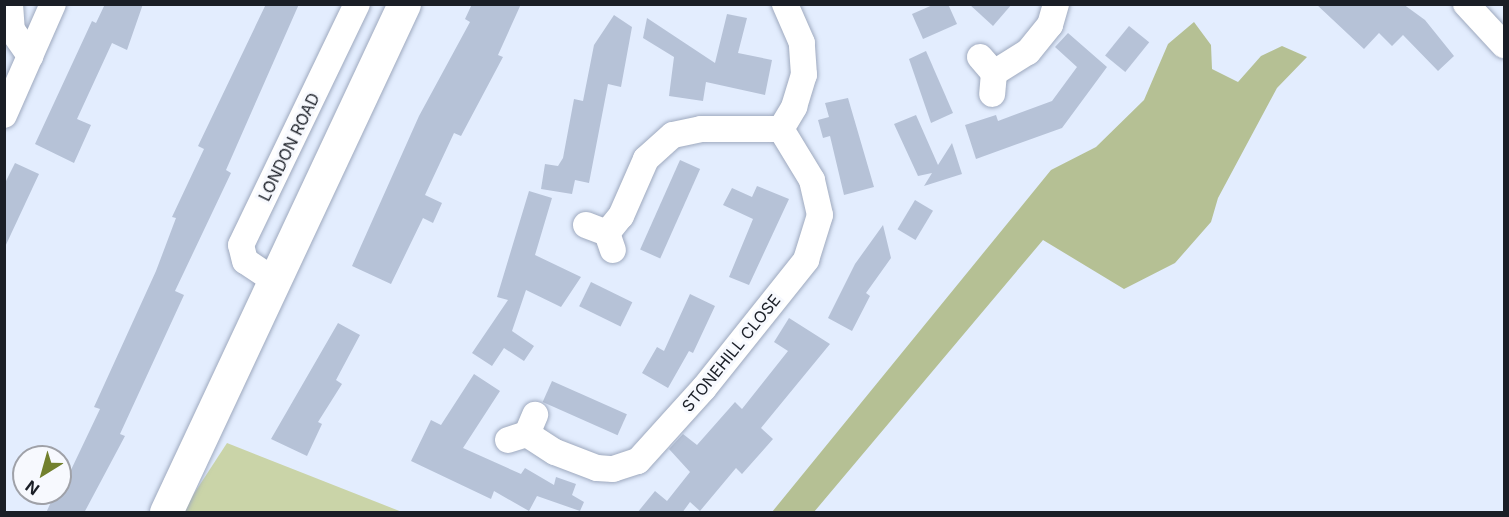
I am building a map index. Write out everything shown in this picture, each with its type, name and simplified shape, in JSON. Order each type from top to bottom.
[{"type":"highway","points":[[166,513],[272,279],[404,4]]},
{"type":"street","points":[[10,4],[12,30],[30,56]]},
{"type":"street","points":[[4,115],[53,4]]},
{"type":"street","name":"LONDON ROAD","points":[[272,279],[245,261],[241,245],[357,4]]},
{"type":"street","points":[[602,236],[621,216],[646,159],[663,141],[701,129],[781,129],[794,107],[804,75],[802,43],[785,4]]},
{"type":"street","points":[[989,75],[1028,52],[1050,25],[1056,4]]},
{"type":"street","points":[[1466,4],[1504,45]]},
{"type":"street","name":"STONEHILL CLOSE","points":[[523,429],[581,463],[613,469],[627,466],[648,453],[704,388],[795,276],[819,231],[818,199],[812,180],[781,129]]},
{"type":"green space","points":[[1194,22],[1211,45],[1212,69],[1238,82],[1261,56],[1282,46],[1307,57],[1277,88],[1218,198],[1211,222],[1175,263],[1124,289],[1043,240],[814,512],[772,512],[1051,170],[1096,147],[1144,100],[1168,44]]},
{"type":"green space","points":[[227,443],[402,512],[182,512]]},
{"type":"building","points":[[105,4],[143,4],[127,50],[112,43],[77,119],[91,125],[74,163],[35,144],[92,21],[96,23]]},
{"type":"building","points":[[266,4],[299,4],[226,170],[231,173],[175,291],[184,295],[120,434],[125,436],[84,513],[46,513],[50,505],[72,505],[72,468],[100,409],[94,407],[156,271],[176,218],[172,217],[204,149],[198,146]]},
{"type":"building","points":[[472,4],[521,4],[498,55],[503,57],[461,136],[454,133],[425,195],[442,203],[433,223],[423,218],[391,284],[352,266],[419,116],[470,22],[465,19]]},
{"type":"building","points":[[935,4],[948,4],[957,24],[923,39],[912,14]]},
{"type":"building","points":[[969,4],[1012,4],[993,26]]},
{"type":"building","points":[[1316,4],[1403,4],[1425,20],[1454,56],[1438,71],[1403,35],[1392,46],[1379,33],[1364,49]]},
{"type":"building","points":[[727,14],[747,18],[738,53],[772,60],[765,95],[706,82],[703,101],[669,96],[674,57],[643,38],[647,18],[715,63]]},
{"type":"building","points":[[614,15],[632,27],[621,87],[608,84],[589,183],[575,180],[572,194],[541,189],[545,164],[558,166],[563,158],[574,99],[583,101],[594,45]]},
{"type":"building","points":[[1129,26],[1149,42],[1125,72],[1105,56]]},
{"type":"building","points":[[1068,33],[1107,67],[1062,128],[976,159],[965,125],[996,115],[998,121],[1052,101],[1077,67],[1055,47]]},
{"type":"building","points":[[926,51],[953,113],[931,123],[909,59]]},
{"type":"building","points":[[848,98],[874,187],[844,195],[830,136],[823,138],[818,120],[829,117],[825,103]]},
{"type":"building","points":[[916,115],[938,165],[952,143],[962,174],[924,186],[932,173],[918,176],[894,124]]},
{"type":"building","points":[[680,160],[700,169],[660,258],[640,250]]},
{"type":"building","points":[[15,163],[39,174],[4,249],[4,185]]},
{"type":"building","points":[[757,186],[789,199],[749,285],[729,277],[753,219],[723,205],[732,188],[752,197]]},
{"type":"building","points":[[529,191],[552,198],[535,255],[581,277],[561,307],[526,290],[512,331],[534,346],[524,361],[504,348],[492,366],[472,353],[508,300],[497,297]]},
{"type":"building","points":[[915,200],[933,211],[915,240],[897,229]]},
{"type":"building","points":[[883,225],[891,258],[866,293],[870,296],[852,331],[828,318],[855,264]]},
{"type":"building","points":[[591,282],[632,302],[621,326],[579,306]]},
{"type":"building","points":[[690,294],[715,306],[693,353],[689,351],[668,388],[642,373],[657,347],[664,351]]},
{"type":"building","points":[[789,318],[830,344],[761,428],[773,439],[742,474],[736,468],[700,511],[690,502],[682,513],[637,513],[655,491],[667,501],[690,472],[669,449],[683,434],[697,445],[735,402],[742,409],[788,351],[774,342]]},
{"type":"building","points":[[338,323],[360,335],[336,380],[342,384],[318,422],[322,424],[307,456],[271,439]]},
{"type":"building","points":[[474,374],[500,391],[463,448],[521,474],[525,468],[554,485],[556,477],[576,484],[572,495],[584,502],[580,511],[537,496],[529,511],[494,491],[491,499],[411,461],[431,420],[441,425]]},
{"type":"building","points":[[552,381],[627,414],[618,435],[543,402]]}]
